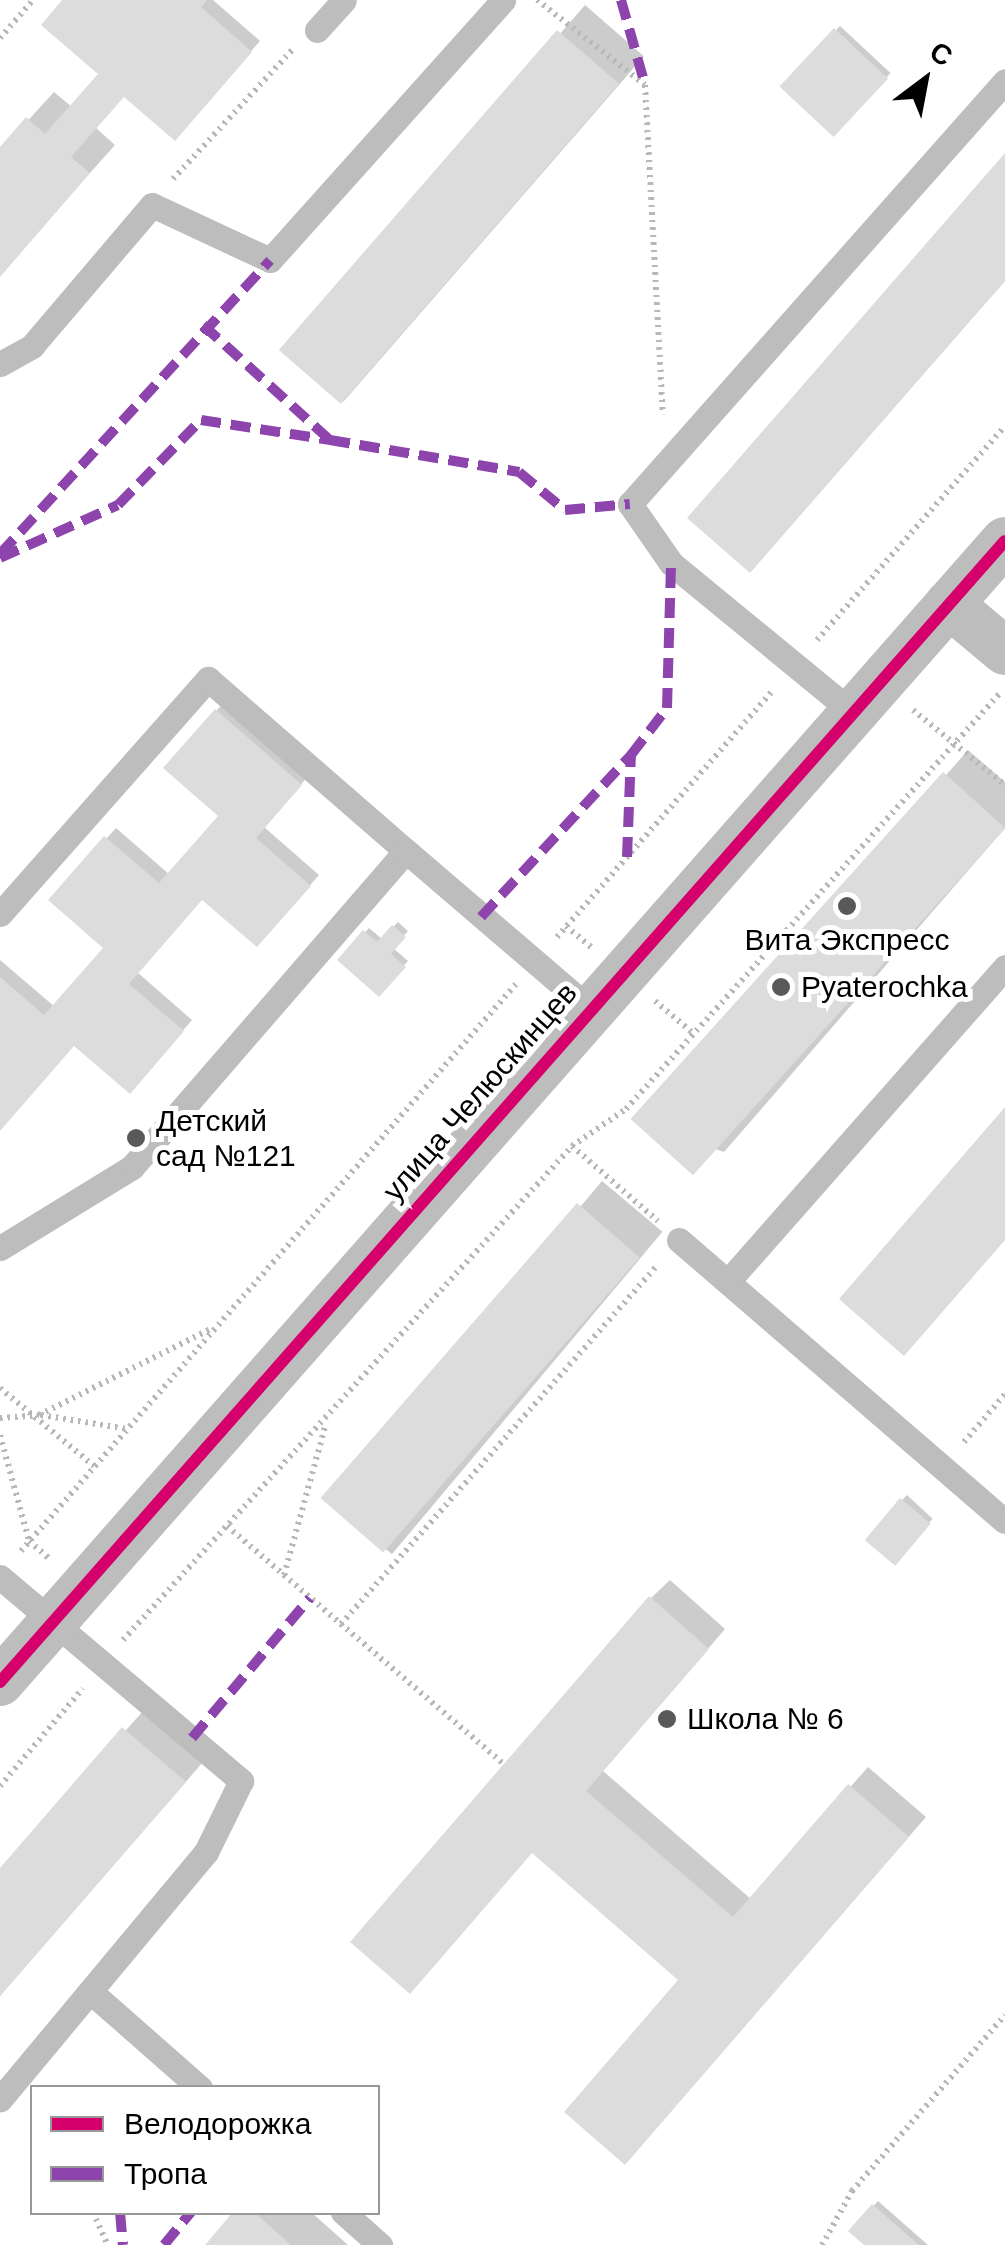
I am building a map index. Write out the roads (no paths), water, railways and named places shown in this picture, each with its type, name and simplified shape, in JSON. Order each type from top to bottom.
[{"type":"street","name":"улица Челюскинцев","points":[[0,1682],[588,1006],[1005,541]]},
{"type":"street","points":[[950,604],[1005,651]]},
{"type":"lane","points":[[317,30],[344,0]]},
{"type":"lane","points":[[0,364],[32,346],[152,205],[270,260],[503,0]]},
{"type":"lane","points":[[864,696],[794,667],[671,564],[630,504],[665,458],[1005,81]]},
{"type":"lane","points":[[0,914],[208,679],[534,964],[588,1006]]},
{"type":"lane","points":[[0,1248],[132,1168],[406,851]]},
{"type":"lane","points":[[730,1279],[1005,967]]},
{"type":"lane","points":[[679,1240],[730,1279],[1005,1521]]},
{"type":"lane","points":[[0,2099],[206,1852],[241,1782],[53,1621],[5,1570]]},
{"type":"lane","points":[[92,1993],[197,2085]]},
{"type":"lane","points":[[346,2215],[380,2245]]},
{"type":"place","name":"Вита Экспресс","points":[[847,906]]},
{"type":"place","name":"Pyaterochka","points":[[781,987]]},
{"type":"place","name":"Детский сад №121","points":[[136,1138]]},
{"type":"place","name":"Школа № 6","points":[[667,1719]]}]
